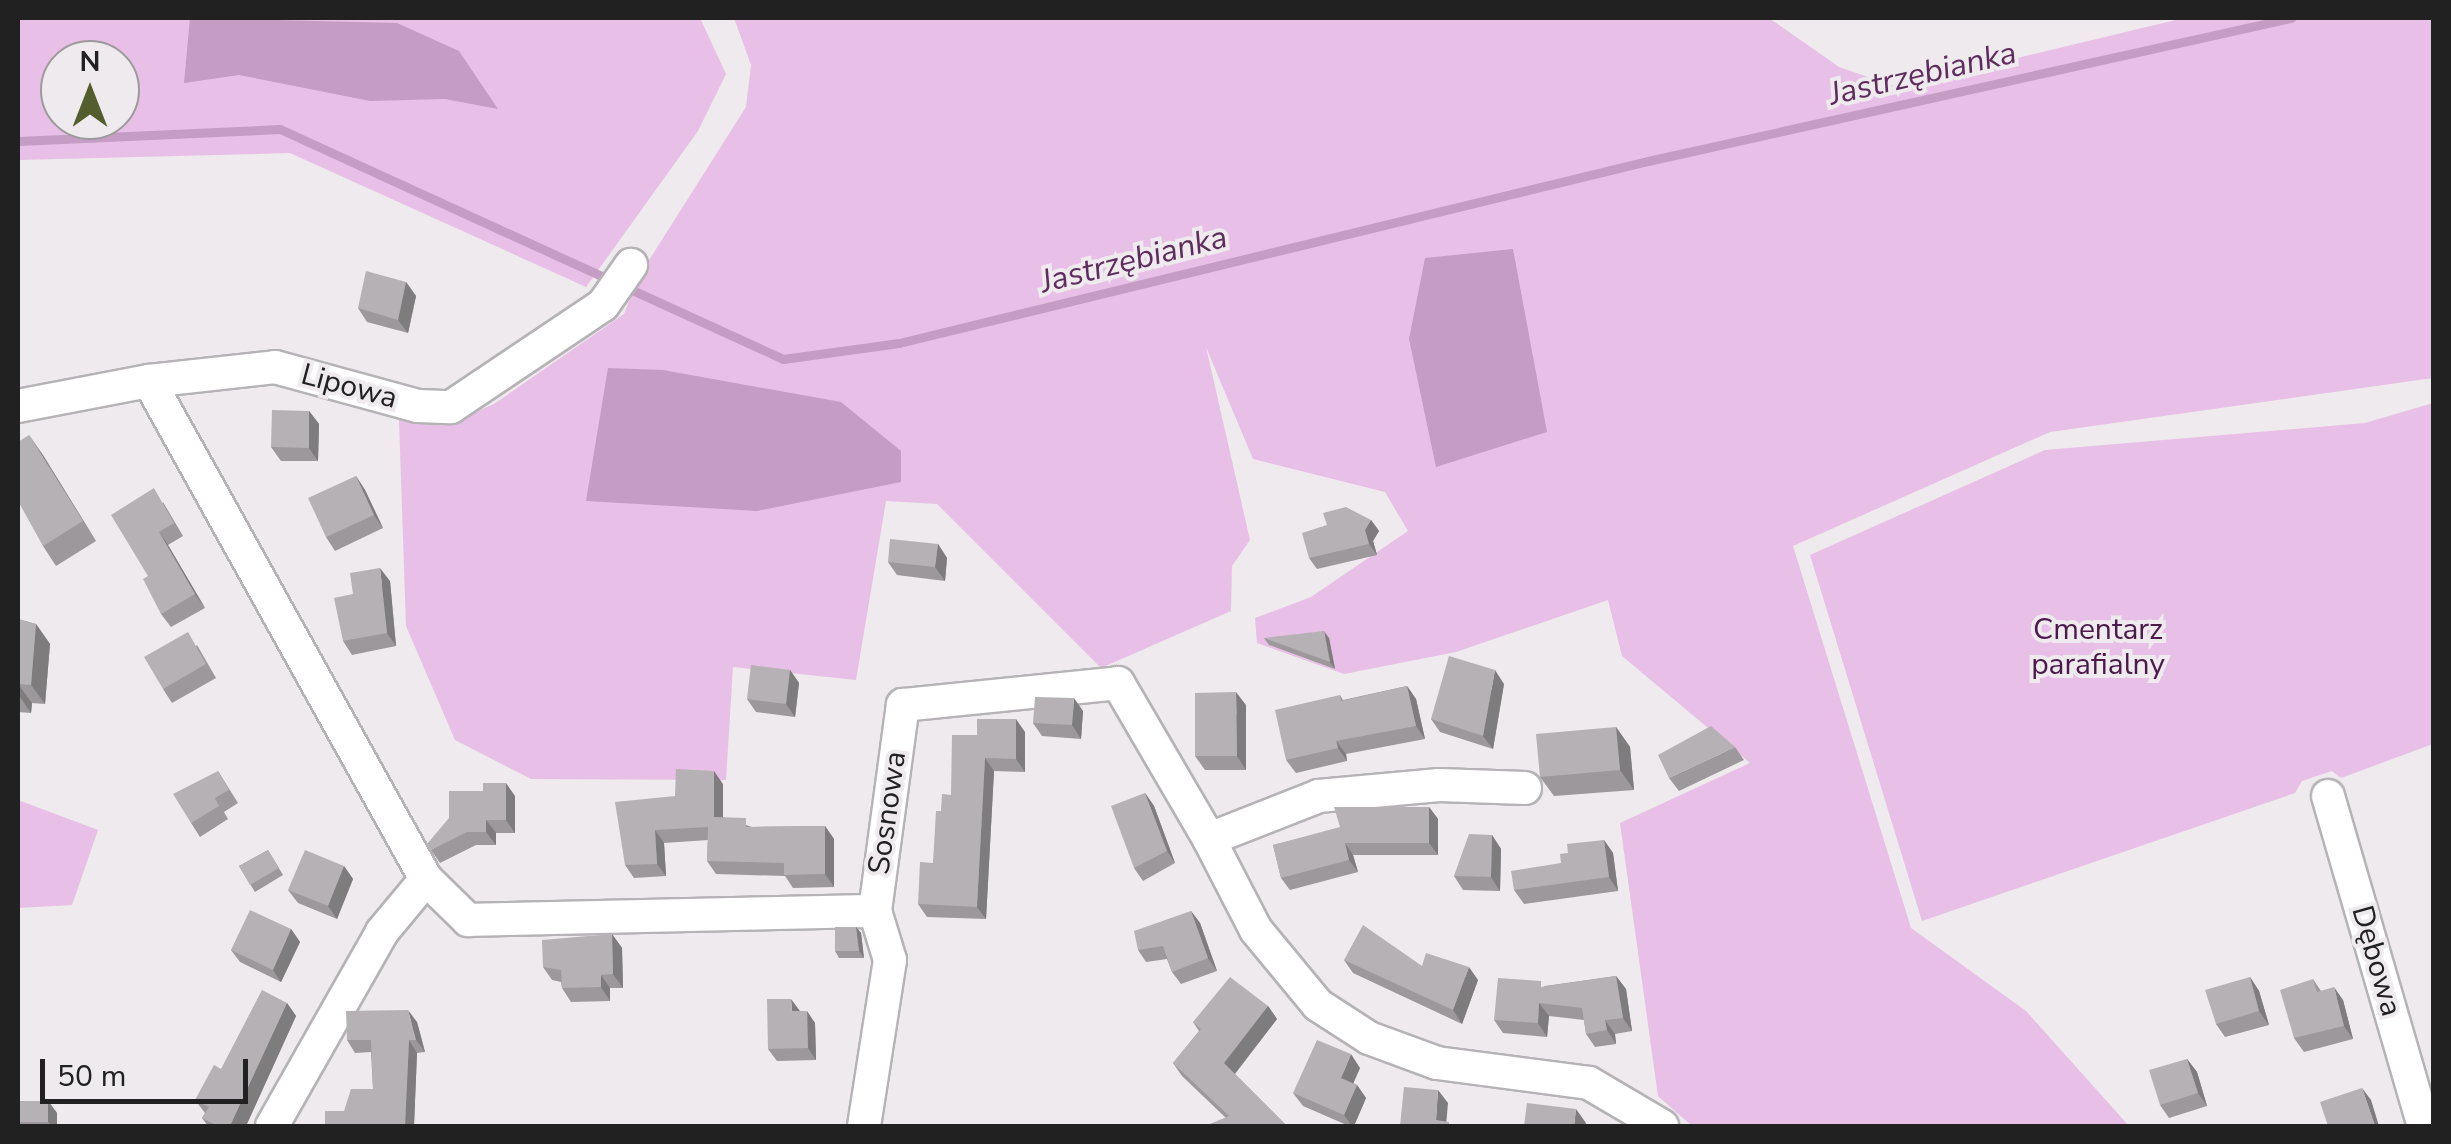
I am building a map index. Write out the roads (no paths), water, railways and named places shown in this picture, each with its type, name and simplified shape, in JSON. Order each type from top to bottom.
[{"type":"street","name":"Lipowa","points":[[18,406],[149,381],[275,367],[418,406],[451,408],[603,306],[631,265]]},
{"type":"street","name":"Sosnowa","points":[[149,381],[426,879],[468,920],[875,911],[903,706],[1118,683],[1209,838],[1256,930],[1331,1014],[1370,1038],[1438,1062],[1590,1083],[1662,1126]]},
{"type":"street","points":[[1209,838],[1319,796],[1439,786],[1525,788]]},
{"type":"street","name":"Dębowa","points":[[2328,796],[2424,1126]]},
{"type":"street","points":[[272,1126],[382,932],[426,879]]},
{"type":"street","points":[[864,1126],[890,960],[875,911]]},
{"type":"waterway","name":"Jastrzębianka","points":[[18,141],[280,129],[783,359],[899,343],[1648,161],[2291,18]]},
{"type":"park label","name":"Cmentarz parafialny","points":[[2098,647]]}]
